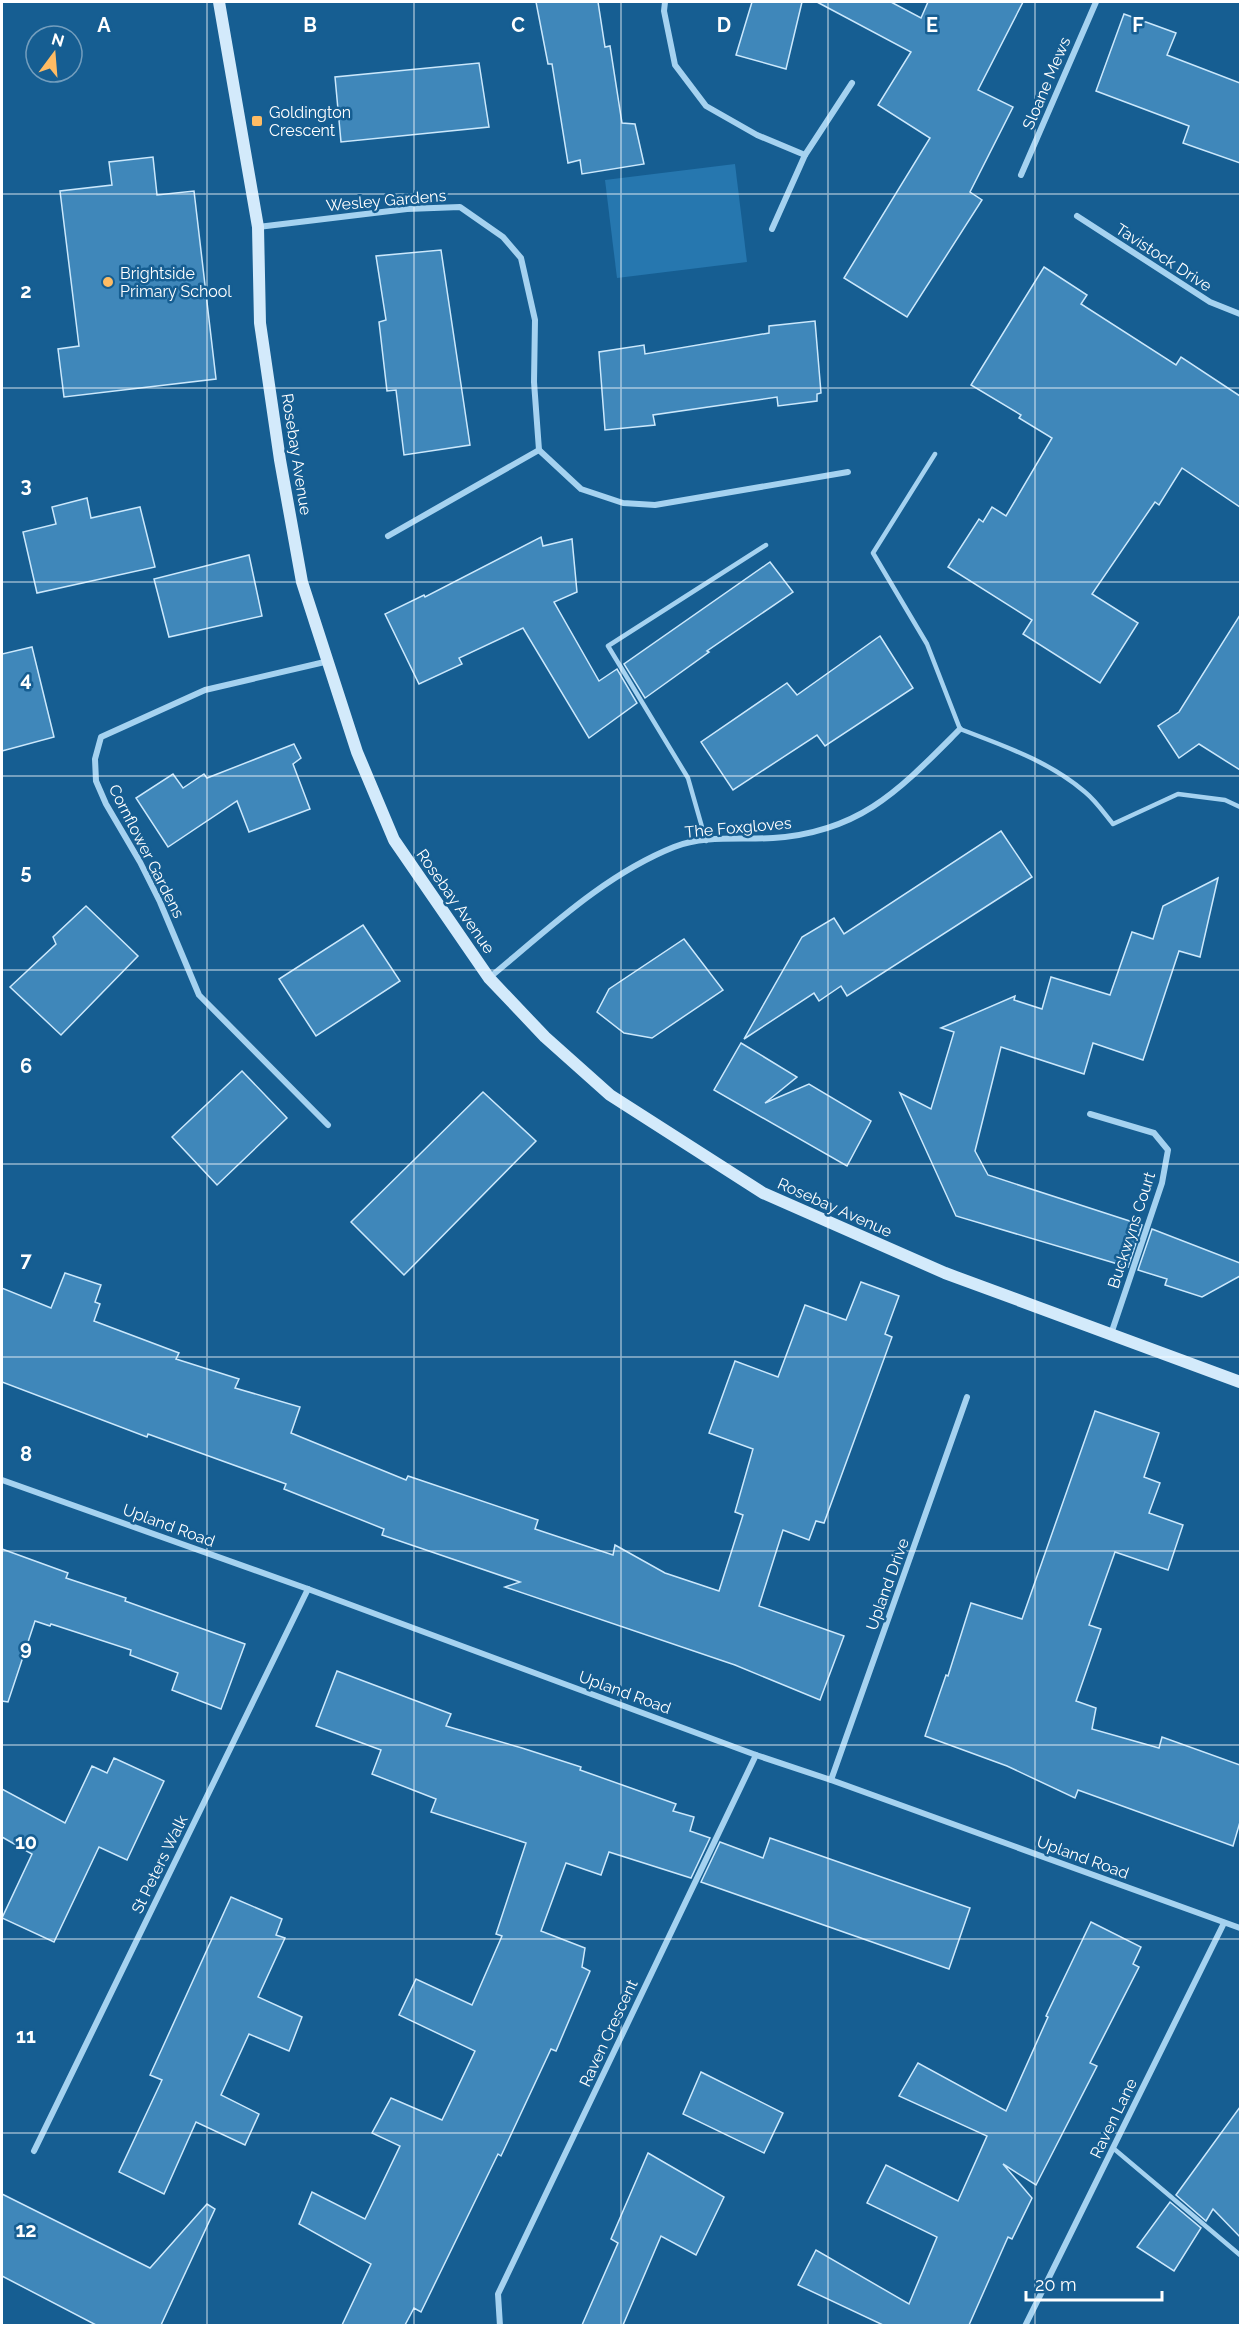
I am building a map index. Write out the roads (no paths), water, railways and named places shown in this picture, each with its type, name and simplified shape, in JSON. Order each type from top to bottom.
[{"type":"street","name":"Rosebay Avenue","points":[[219,2],[258,227],[260,324],[280,460],[302,582],[357,752],[394,840],[489,978],[545,1037],[610,1095],[763,1193],[945,1273],[1240,1382]]},
{"type":"street","points":[[665,2],[664,11],[675,65],[706,106],[757,135],[805,155]]},
{"type":"street","name":"Sloane Mews","points":[[1021,175],[1096,2]]},
{"type":"street","points":[[772,229],[805,155],[852,83]]},
{"type":"street","name":"Wesley Gardens","points":[[258,227],[407,209],[460,207],[503,237],[521,258],[532,301],[535,320],[534,382],[538,450]]},
{"type":"street","name":"Tavistock Drive","points":[[1077,216],[1210,302],[1240,314]]},
{"type":"street","points":[[388,536],[538,450],[581,489],[623,503],[655,505],[848,472]]},
{"type":"street","name":"Cornflower Gardens","points":[[328,1125],[199,995],[160,902],[106,804],[96,781],[95,759],[101,737],[205,690],[329,661]]},
{"type":"street","name":"The Foxgloves","points":[[489,978],[589,896],[637,864],[677,846],[706,841],[792,837],[831,828],[872,809],[913,776],[960,729]]},
{"type":"street","name":"Buckwyns Court","points":[[1090,1113],[1154,1133],[1168,1150],[1162,1182],[1111,1334]]},
{"type":"street","name":"Upland Drive","points":[[831,1780],[968,1397]]},
{"type":"street","name":"Upland Road","points":[[2,1480],[308,1589],[756,1755],[1240,1928]]},
{"type":"street","name":"St Peters Walk","points":[[34,2151],[308,1589]]},
{"type":"street","name":"Raven Crescent","points":[[500,2325],[498,2295],[756,1755]]},
{"type":"street","name":"Raven Lane","points":[[1025,2325],[1224,1923]]},
{"type":"lane","points":[[935,454],[873,553],[927,644],[960,729],[1029,756],[1058,772],[1087,793],[1113,824],[1178,794],[1226,800],[1240,807]]},
{"type":"lane","points":[[706,841],[688,778],[608,645],[766,544]]},
{"type":"lane","points":[[1113,2148],[1240,2255]]},
{"type":"place","name":"Goldington Crescent","points":[[257,121]]},
{"type":"place","name":"Brightside Primary School","points":[[108,282]]}]
